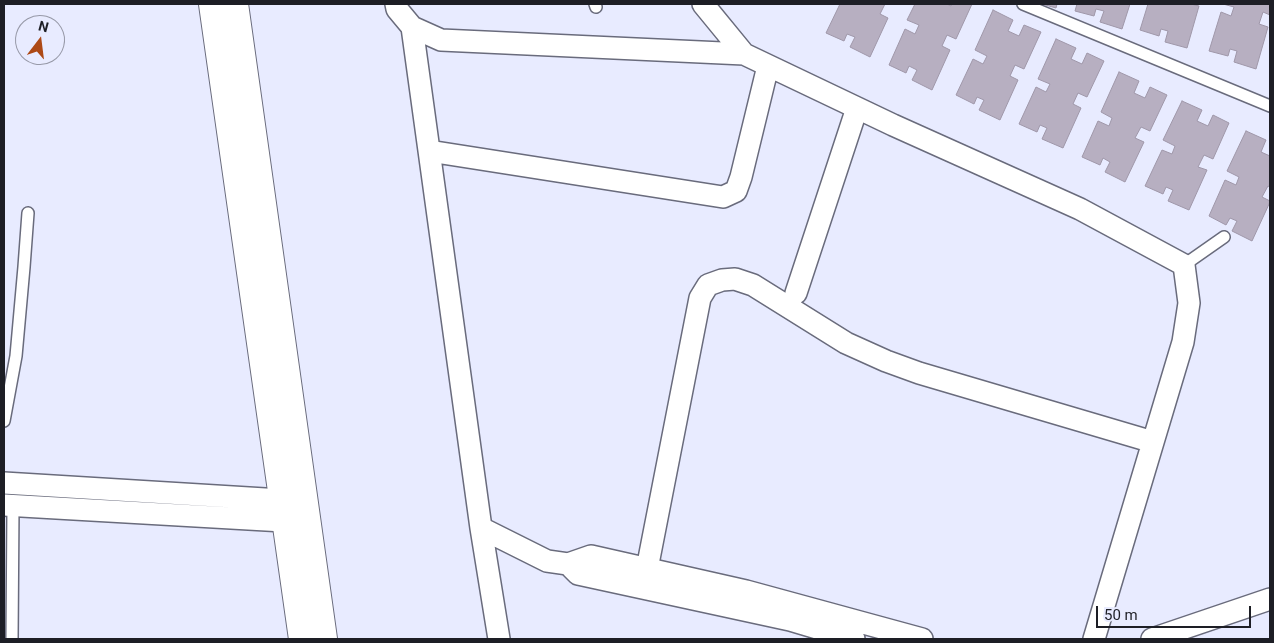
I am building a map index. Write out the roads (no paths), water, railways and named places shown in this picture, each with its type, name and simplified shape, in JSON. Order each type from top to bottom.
[{"type":"street","points":[[213,4],[295,512],[323,639]]},
{"type":"street","points":[[234,4],[295,512],[303,639]]},
{"type":"street","points":[[396,4],[397,9],[412,27],[441,40],[744,54],[857,108],[1080,209],[1184,265],[1189,303],[1183,342],[1094,639]]},
{"type":"street","points":[[703,4],[744,54]]},
{"type":"street","points":[[412,27],[481,528],[499,639]]},
{"type":"street","points":[[429,151],[723,198],[736,191],[741,177],[768,66]]},
{"type":"street","points":[[796,293],[857,108]]},
{"type":"street","points":[[648,569],[700,298],[708,285],[722,280],[735,279],[753,285],[846,344],[886,361],[919,373],[1153,442]]},
{"type":"street","points":[[4,483],[295,512]]},
{"type":"street","points":[[9,505],[295,512]]},
{"type":"street","points":[[481,528],[547,561],[568,564],[591,556],[746,591],[922,639]]},
{"type":"street","points":[[568,564],[578,574],[790,620],[854,639]]},
{"type":"street","points":[[1152,639],[1270,599]]},
{"type":"street","points":[[1192,639],[1270,614]]},
{"type":"lane","points":[[1023,4],[1270,106]]},
{"type":"lane","points":[[4,421],[16,356],[28,212]]},
{"type":"lane","points":[[1184,265],[1224,237]]},
{"type":"lane","points":[[9,505],[12,639]]}]
